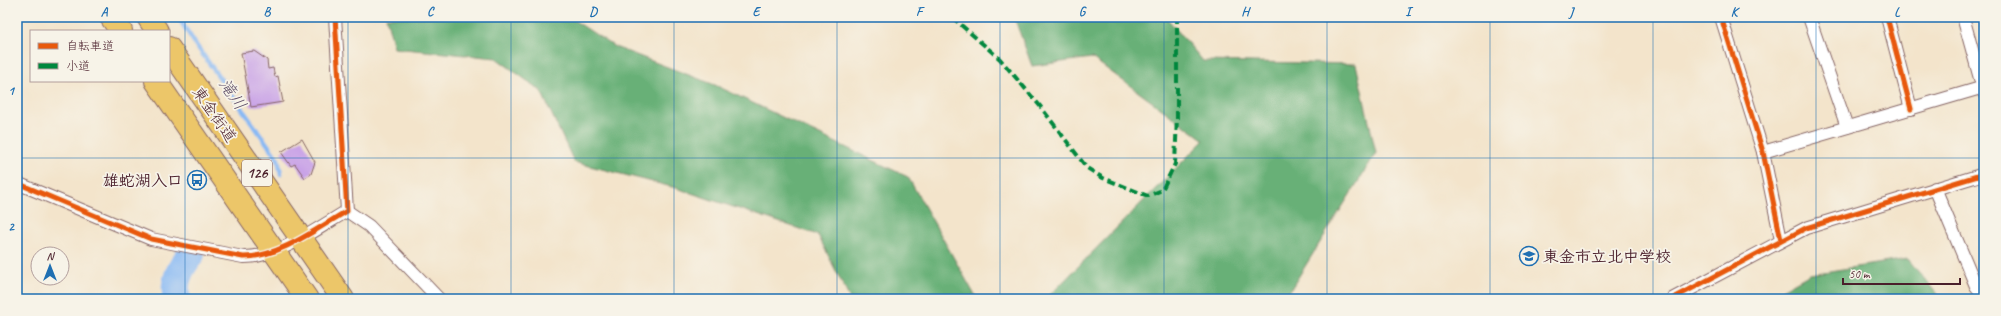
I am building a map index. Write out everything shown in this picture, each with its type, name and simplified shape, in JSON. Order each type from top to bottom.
[{"type":"highway","points":[[111,17],[120,30]]},
{"type":"highway","points":[[148,17],[156,30]]},
{"type":"highway","name":"東金街道","points":[[170,49],[343,299]]},
{"type":"highway","name":"東金街道","points":[[157,82],[307,299]]},
{"type":"street","points":[[335,17],[347,211]]},
{"type":"street","points":[[1721,17],[1762,152],[1781,240]]},
{"type":"street","points":[[1810,17],[1847,127]]},
{"type":"street","points":[[1887,17],[1911,109]]},
{"type":"street","points":[[1762,152],[1984,89],[1963,17]]},
{"type":"street","points":[[1672,299],[1806,228],[1984,174]]},
{"type":"street","points":[[17,183],[150,239],[243,257],[255,257],[275,251],[302,238],[347,211]]},
{"type":"street","points":[[1935,188],[1976,286],[1984,296]]},
{"type":"street","points":[[347,211],[369,226],[439,299]]},
{"type":"green space","points":[[386,17],[569,17],[615,47],[715,85],[908,177],[977,299],[850,299],[818,235],[676,188],[574,162],[541,91],[496,58],[394,48]]},
{"type":"green space","points":[[1014,17],[1166,17],[1203,61],[1356,64],[1376,153],[1289,292],[1293,299],[1046,299],[1204,140],[1092,58],[1032,66]]},
{"type":"green space","points":[[1908,259],[1941,299],[1766,299],[1810,274]]},
{"type":"building","points":[[254,51],[267,60],[268,69],[273,68],[275,77],[278,76],[283,102],[251,107],[241,53]]},
{"type":"building","points":[[302,139],[315,162],[311,174],[305,178],[295,164],[291,166],[281,152]]},
{"type":"waterway","name":"滝川","points":[[178,17],[196,45],[278,159],[281,174]]},
{"type":"waterway","name":"滝川","points":[[177,299],[176,287],[178,275],[191,254]]},
{"type":"marked path","points":[[952,17],[1000,59],[1040,106],[1087,168],[1103,178],[1148,196],[1162,190],[1175,164],[1177,117],[1177,17]]},
{"type":"cycle path","points":[[17,183],[151,239],[243,257],[270,253],[297,241],[347,211],[335,17]]},
{"type":"cycle path","points":[[1721,17],[1763,152],[1781,240]]},
{"type":"cycle path","points":[[1887,17],[1911,109]]},
{"type":"cycle path","points":[[1672,299],[1806,228],[1984,174]]},
{"type":"place","name":"雄蛇湖入口","points":[[197,180]]},
{"type":"place","name":"東金市立北中学校","points":[[1529,256]]}]
